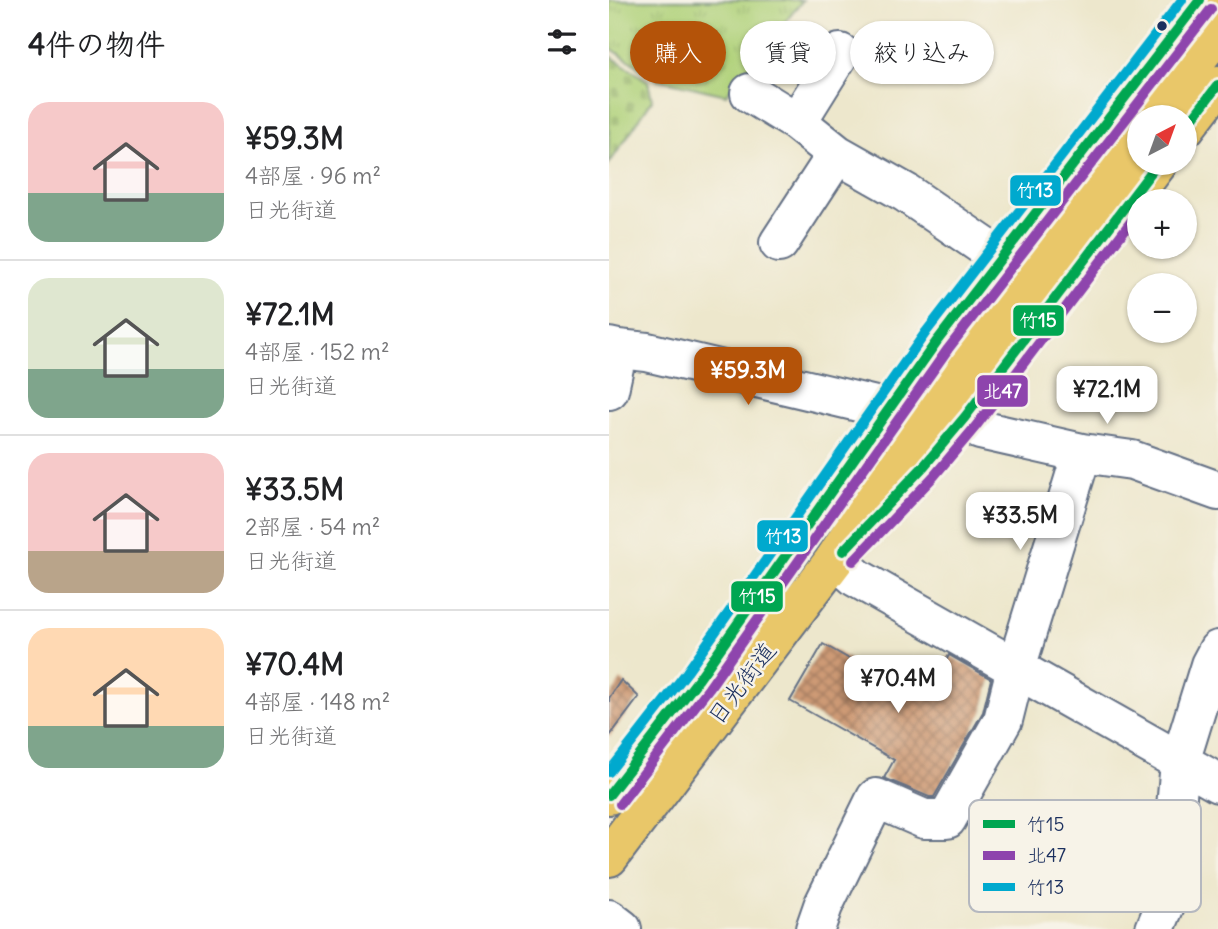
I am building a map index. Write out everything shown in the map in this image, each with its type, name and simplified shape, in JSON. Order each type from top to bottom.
[{"type":"highway","name":"日光街道","points":[[609,796],[698,680],[888,408],[1000,258],[1200,0]]},
{"type":"highway","points":[[1160,105],[1218,32]]},
{"type":"highway","points":[[1197,112],[1218,85]]},
{"type":"highway","name":"日光街道","points":[[609,857],[835,559],[868,505],[973,350],[1127,149]]},
{"type":"highway","points":[[835,559],[924,466],[965,417],[1149,175]]},
{"type":"street","points":[[797,122],[840,53]]},
{"type":"street","points":[[750,93],[797,122],[837,154],[906,193],[1000,258]]},
{"type":"street","points":[[779,243],[837,154]]},
{"type":"street","points":[[609,390],[613,348],[647,352],[888,408]]},
{"type":"street","points":[[965,417],[980,430],[1082,453],[1132,460],[1218,491]]},
{"type":"street","points":[[815,929],[823,906],[876,798],[924,819],[947,819],[1003,720],[1016,668],[1082,453]]},
{"type":"street","points":[[835,559],[857,578],[1218,783]]},
{"type":"street","points":[[1177,800],[1180,762],[1210,665],[1218,650]]},
{"type":"street","points":[[1155,929],[1162,912]]},
{"type":"street","points":[[609,919],[622,929]]},
{"type":"green space","points":[[609,0],[803,0],[786,21],[740,21],[740,78],[726,95],[679,84],[726,84],[726,21],[630,21],[630,61],[609,47]]},
{"type":"green space","points":[[609,55],[630,69],[630,84],[649,84],[652,100],[609,164]]},
{"type":"building","points":[[823,644],[897,686],[898,684],[926,699],[949,655],[991,679],[983,712],[934,797],[884,778],[894,760],[790,701]]},
{"type":"building","points":[[621,680],[639,697],[609,737],[609,698]]},
{"type":"transit line","name":"竹13","points":[[609,772],[687,672],[926,332],[1182,0]]},
{"type":"transit line","name":"竹15","points":[[609,795],[698,680],[937,341],[1200,0]]},
{"type":"transit line","name":"北47","points":[[620,804],[709,688],[948,349],[1211,9]]},
{"type":"transit line","name":"竹15","points":[[1197,112],[1218,85]]},
{"type":"transit line","name":"竹15","points":[[843,551],[924,466],[965,417],[1149,175]]},
{"type":"transit line","name":"北47","points":[[853,561],[934,476],[976,426],[1127,227]]}]
